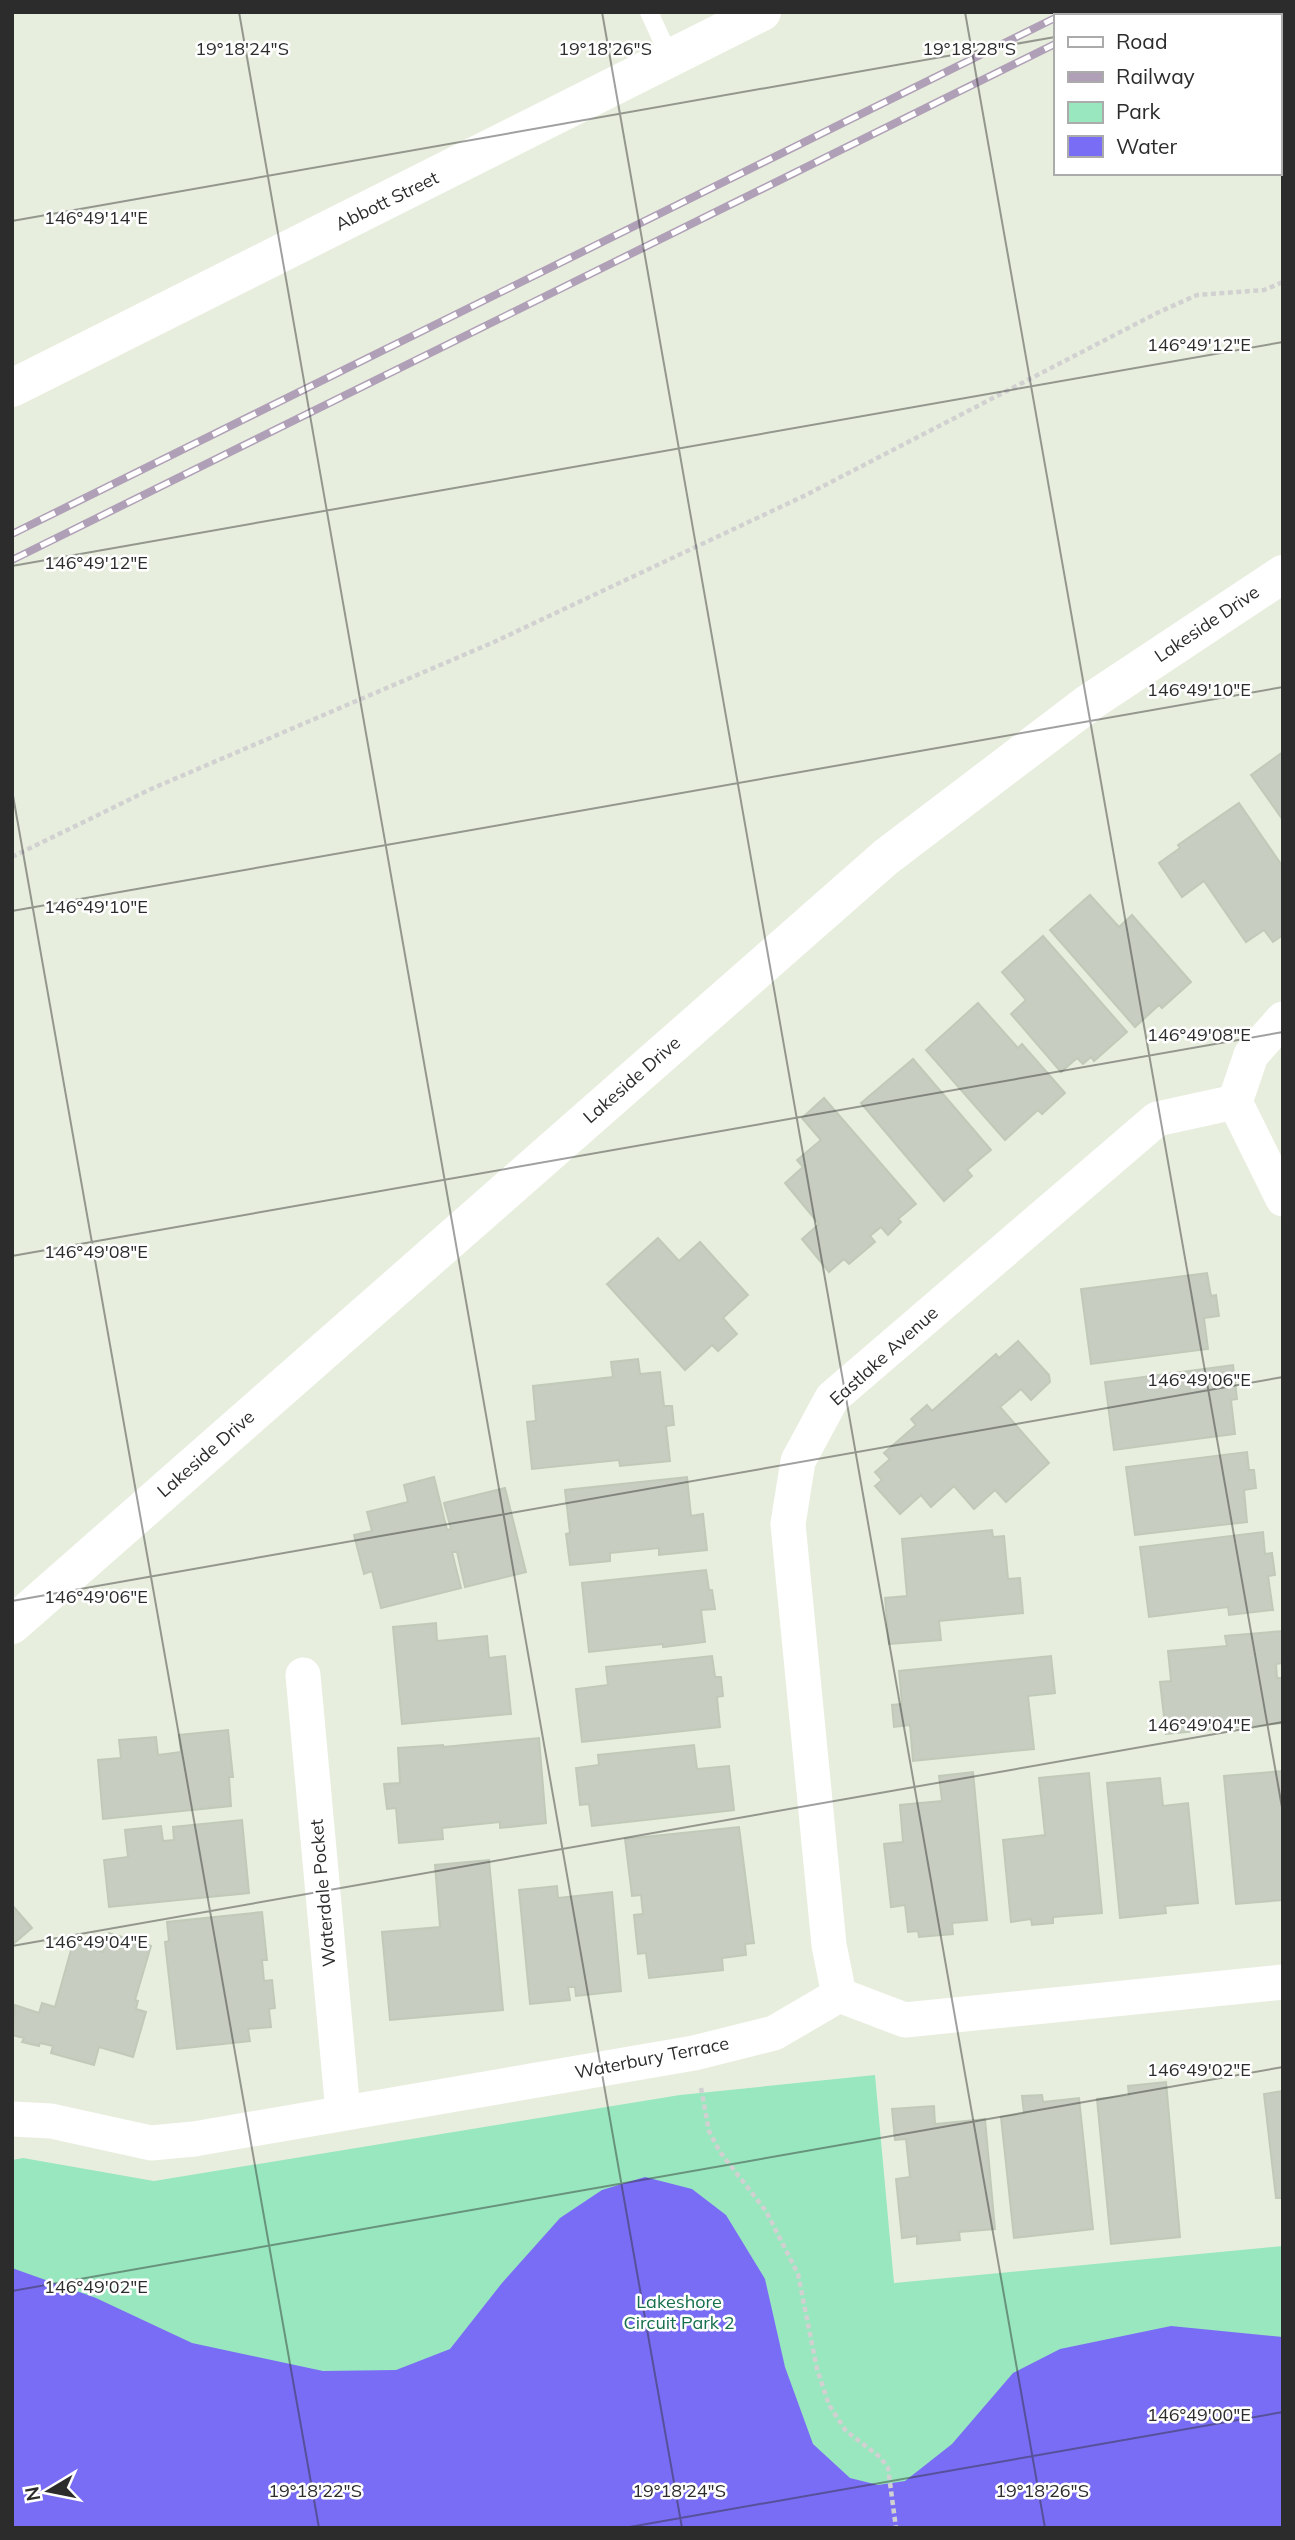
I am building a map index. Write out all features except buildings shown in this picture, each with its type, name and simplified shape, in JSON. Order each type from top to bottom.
[{"type":"street","name":"Abbott Street","points":[[12,388],[762,12]]},
{"type":"street","name":"Lakeside Drive","points":[[12,1625],[886,858],[1090,702],[1283,574]]},
{"type":"street","points":[[1283,1019],[1251,1055],[1235,1102],[1283,1199]]},
{"type":"street","name":"Eastlake Avenue","points":[[839,1995],[829,1945],[788,1524],[798,1461],[832,1398],[1157,1119],[1235,1102]]},
{"type":"street","name":"Waterdale Pocket","points":[[303,1675],[343,2112]]},
{"type":"street","points":[[839,1995],[905,2020],[1283,1982]]},
{"type":"street","name":"Waterbury Terrace","points":[[12,2119],[51,2121],[151,2143],[194,2139],[694,2053],[774,2033],[839,1995]]},
{"type":"lane","points":[[649,12],[670,58]]},
{"type":"path","points":[[12,857],[151,789],[494,642],[782,506],[1171,306],[1197,295],[1264,290],[1283,282]]},
{"type":"path","points":[[694,2053],[709,2131],[720,2152],[766,2211],[798,2274],[817,2369],[829,2405],[846,2431],[880,2457],[888,2468],[896,2528]]},
{"type":"green space","name":"Lakeshore Circuit Park 2","points":[[875,2075],[894,2283],[1283,2246],[1283,2528],[12,2528],[12,2160],[23,2158],[154,2181],[680,2095]]},
{"type":"water","points":[[645,2177],[692,2189],[726,2215],[765,2279],[785,2367],[813,2444],[850,2478],[878,2485],[905,2481],[952,2444],[1013,2373],[1060,2349],[1171,2326],[1283,2337],[1283,2528],[12,2528],[12,2268],[96,2298],[192,2343],[323,2371],[396,2370],[450,2349],[502,2283],[560,2218],[602,2190]]},
{"type":"railway","points":[[1116,14],[1120,12]]},
{"type":"railway","points":[[12,534],[1054,18]]},
{"type":"railway","points":[[12,560],[1054,44]]}]
